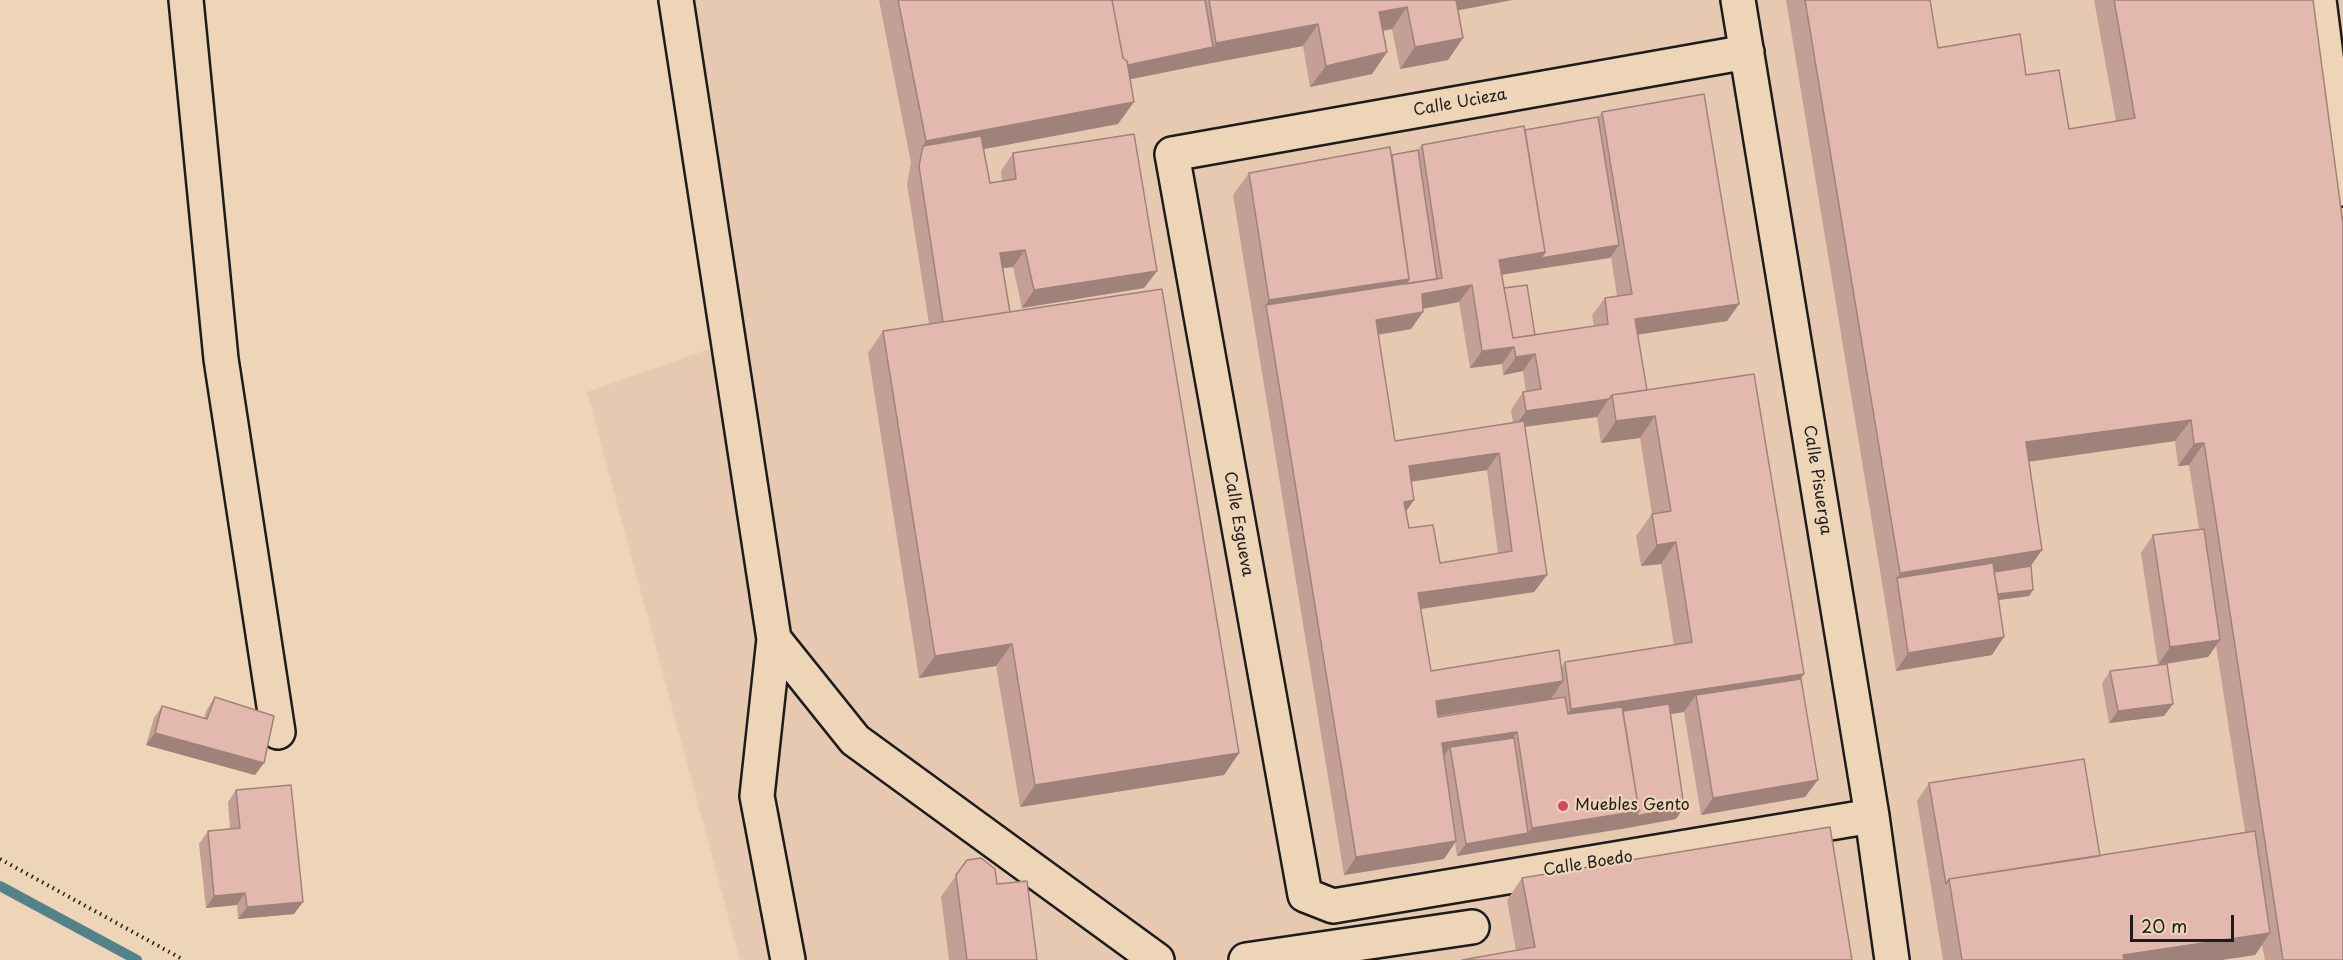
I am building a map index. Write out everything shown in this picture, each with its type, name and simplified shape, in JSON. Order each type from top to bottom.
[{"type":"street","points":[[186,0],[221,359],[278,732]]},
{"type":"street","points":[[676,0],[774,639],[758,796],[788,960]]},
{"type":"street","name":"Calle Pisuerga","points":[[1738,0],[1872,816],[1892,960]]},
{"type":"street","points":[[2319,0],[2343,189]]},
{"type":"street","name":"Calle Ucieza","points":[[1172,154],[1747,52]]},
{"type":"street","name":"Calle Esgueva","points":[[1172,154],[1305,895]]},
{"type":"street","points":[[774,639],[855,740],[1157,960]]},
{"type":"street","name":"Calle Boedo","points":[[1305,895],[1333,906],[1872,816]]},
{"type":"street","points":[[1246,960],[1472,927]]},
{"type":"path","points":[[0,859],[184,960]]},
{"type":"shaded area","points":[[672,0],[2343,0],[2343,960],[740,960],[587,392],[715,347]]},
{"type":"building","points":[[898,0],[1112,0],[1123,58],[1127,61],[1134,102],[926,141]]},
{"type":"building","points":[[1112,0],[1205,0],[1213,47],[1128,65],[1123,58]]},
{"type":"building","points":[[1209,0],[1456,0],[1463,38],[1415,47],[1407,7],[1379,12],[1387,52],[1326,66],[1318,24],[1216,43]]},
{"type":"building","points":[[1805,0],[1930,0],[1938,48],[2020,34],[2026,75],[2059,70],[2069,129],[2135,118],[2114,0],[2313,0],[2343,224],[2343,960],[2283,960],[2204,443],[2194,444],[2191,420],[2026,442],[2042,550],[1900,573]]},
{"type":"building","points":[[1704,94],[1739,304],[1635,319],[1647,390],[1612,395],[1609,399],[1526,411],[1523,392],[1541,389],[1535,354],[1516,357],[1514,347],[1482,351],[1472,285],[1422,294],[1423,312],[1376,320],[1395,441],[1524,421],[1547,575],[1418,593],[1431,671],[1559,650],[1563,681],[1436,701],[1438,717],[1565,697],[1568,714],[1622,707],[1639,811],[1532,828],[1517,732],[1442,743],[1456,841],[1356,857],[1266,305],[1442,278],[1422,145],[1524,126],[1545,252],[1499,260],[1513,338],[1608,324],[1605,298],[1632,294],[1602,112]],"holes":[[[1499,453],[1512,551],[1440,563],[1433,525],[1409,528],[1404,502],[1414,500],[1409,466]]]},
{"type":"building","points":[[1598,117],[1619,245],[1541,258],[1545,252],[1525,130]]},
{"type":"building","points":[[1134,134],[1157,271],[1034,290],[1025,250],[1000,253],[1010,312],[943,322],[919,166],[923,146],[981,136],[990,183],[1016,179],[1013,153]]},
{"type":"building","points":[[1390,147],[1409,279],[1269,300],[1249,173]]},
{"type":"building","points":[[1418,150],[1437,279],[1406,284],[1409,279],[1392,155]]},
{"type":"building","points":[[1527,285],[1535,335],[1513,338],[1504,288]]},
{"type":"building","points":[[1162,289],[1239,753],[1035,785],[1012,644],[935,656],[883,331]]},
{"type":"building","points":[[1754,374],[1804,674],[1571,709],[1565,662],[1692,642],[1676,542],[1657,545],[1652,514],[1671,511],[1655,416],[1616,421],[1612,395]]},
{"type":"building","points":[[2204,529],[2220,640],[2170,647],[2153,535]]},
{"type":"building","points":[[1993,563],[2004,637],[1908,653],[1897,578]]},
{"type":"building","points":[[2031,566],[2033,590],[1998,594],[1994,572]]},
{"type":"building","points":[[2167,664],[2173,704],[2118,711],[2110,671]]},
{"type":"building","points":[[1801,679],[1818,780],[1713,798],[1696,695]]},
{"type":"building","points":[[215,697],[274,716],[264,763],[155,733],[162,706],[207,719]]},
{"type":"building","points":[[1669,704],[1684,807],[1636,816],[1639,811],[1623,711]]},
{"type":"building","points":[[1514,738],[1528,833],[1466,844],[1450,747]]},
{"type":"building","points":[[2084,759],[2100,856],[1949,879],[1946,884],[1929,783]]},
{"type":"building","points":[[291,785],[303,902],[247,907],[245,893],[214,896],[208,831],[240,828],[236,790]]},
{"type":"building","points":[[1830,827],[1852,960],[1462,960],[1535,947],[1522,878]]},
{"type":"building","points":[[2255,831],[2270,933],[2123,955],[2124,960],[1962,960],[1949,879]]},
{"type":"building","points":[[981,858],[995,869],[997,884],[1027,881],[1037,960],[967,960],[956,875],[967,860]]},
{"type":"waterway","points":[[0,886],[137,960]]},
{"type":"place","name":"Muebles Gento","points":[[1563,806]]}]
